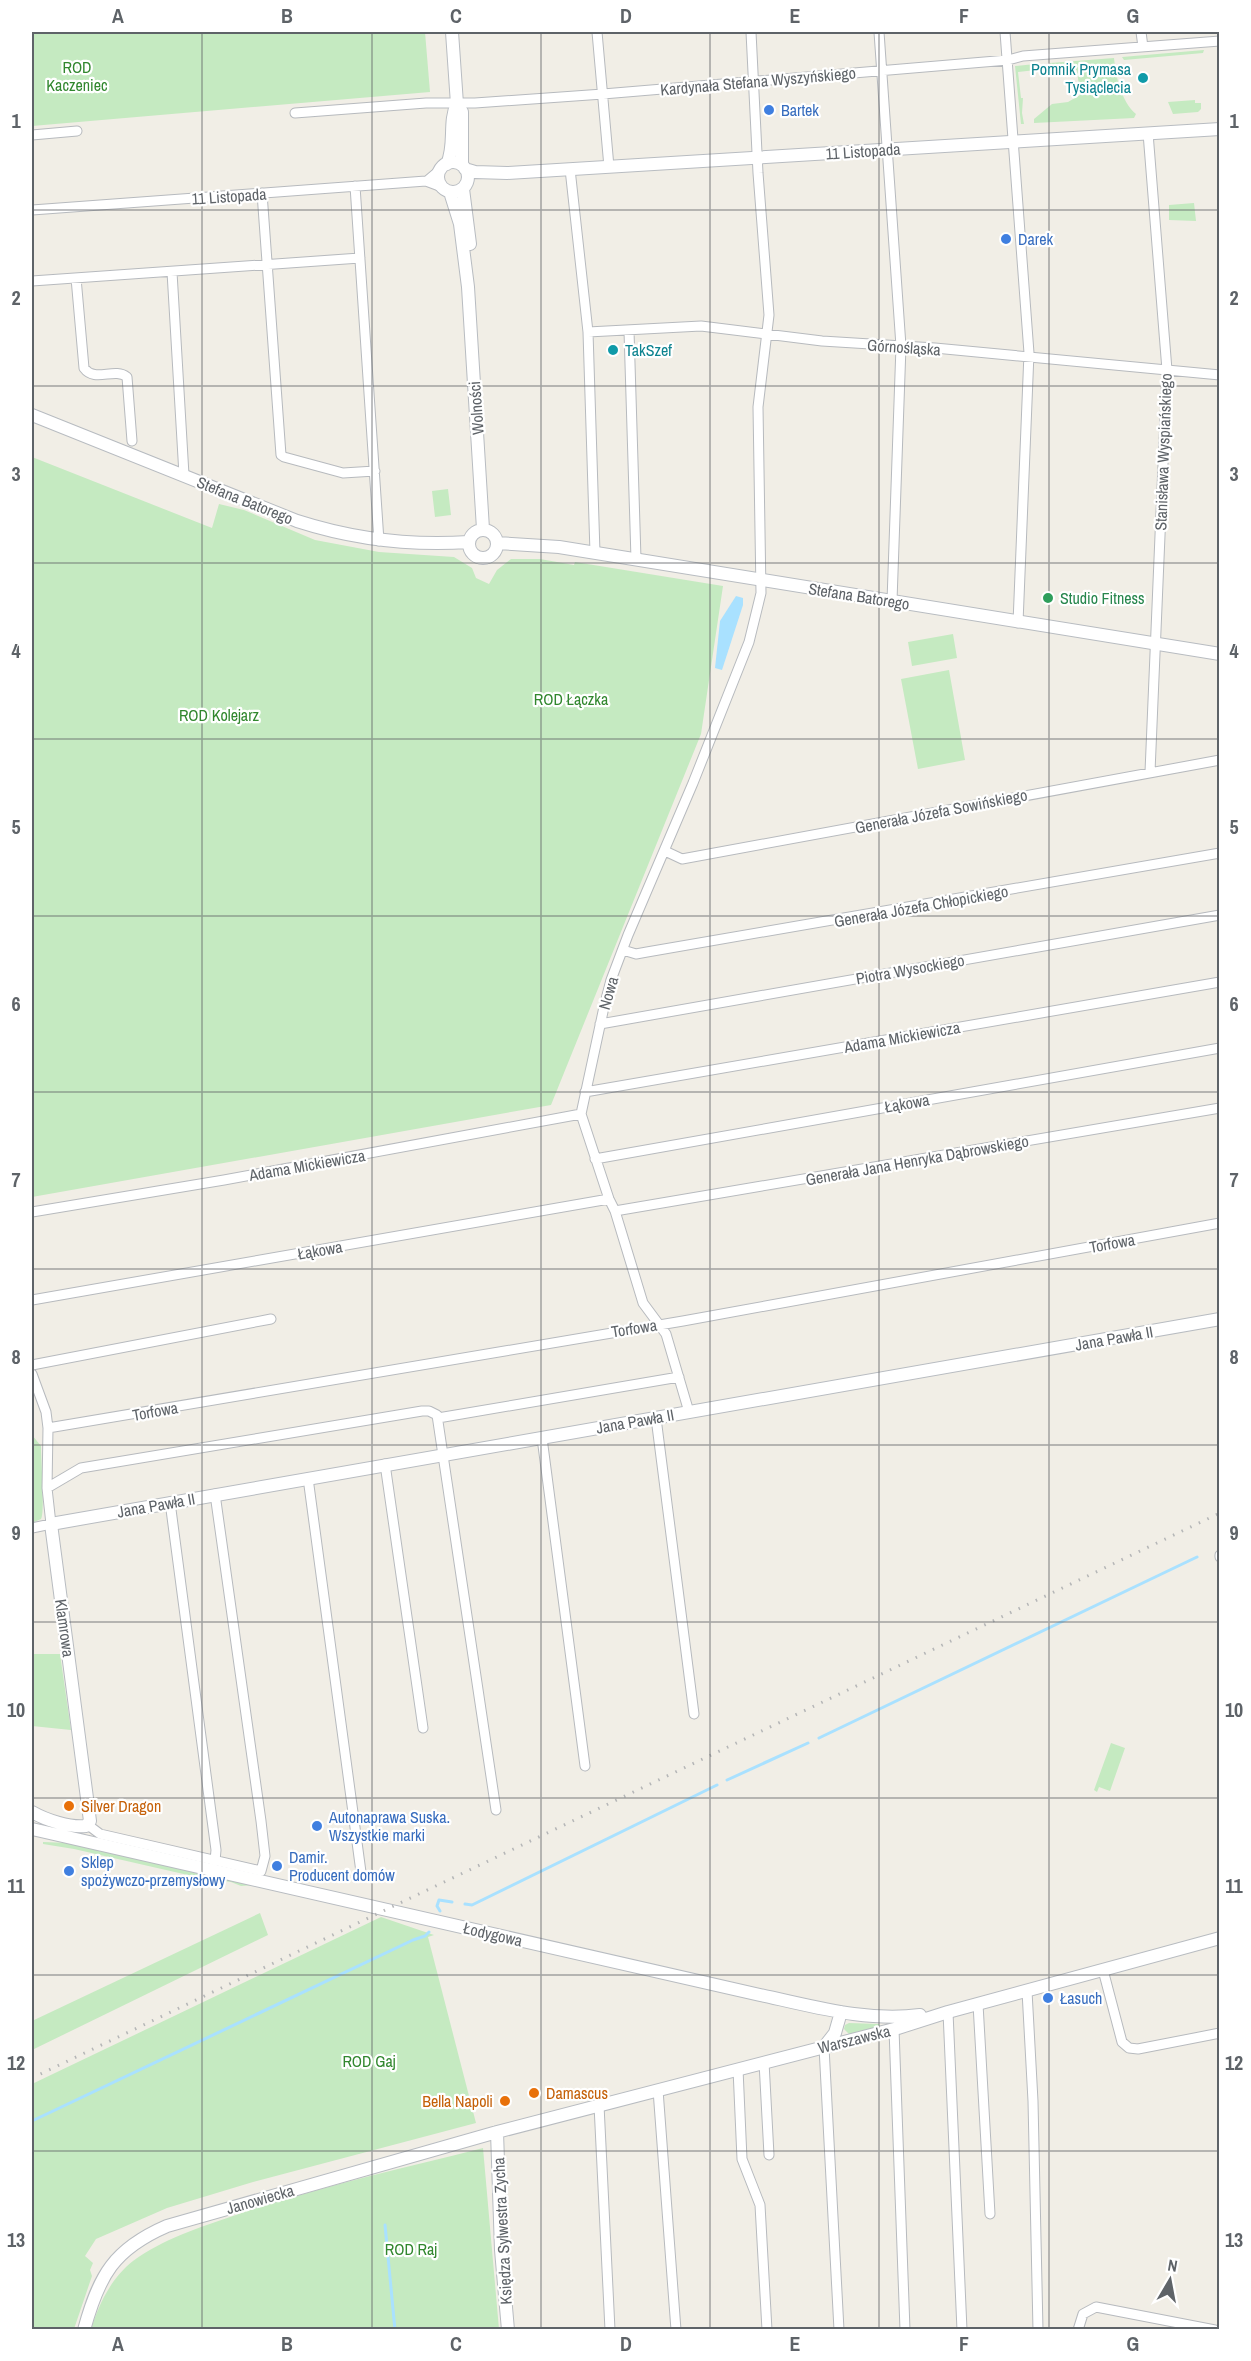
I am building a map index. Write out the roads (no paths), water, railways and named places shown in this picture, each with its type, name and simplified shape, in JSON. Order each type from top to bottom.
[{"type":"street","points":[[452,32],[457,103],[462,112],[463,167],[468,176],[465,186],[446,189],[438,177],[452,150],[453,112],[457,103]]},
{"type":"street","points":[[597,32],[609,167]]},
{"type":"street","name":"Nowa","points":[[689,1412],[666,1334],[643,1302],[615,1211],[581,1114],[611,980],[749,642],[761,593],[758,407],[769,315],[757,158],[751,32]]},
{"type":"street","points":[[879,32],[902,346],[892,601]]},
{"type":"street","points":[[1005,32],[1029,358],[1018,622]]},
{"type":"street","points":[[1141,32],[1143,47]]},
{"type":"street","name":"Kardynała Stefana Wyszyńskiego","points":[[296,113],[603,94],[1008,60],[1023,56],[1220,41]]},
{"type":"street","name":"11 Listopada","points":[[463,167],[476,172],[507,173],[1220,129]]},
{"type":"street","points":[[32,135],[77,131]]},
{"type":"street","name":"Stanisława Wyspiańskiego","points":[[1148,133],[1167,370],[1150,772]]},
{"type":"street","points":[[427,181],[444,167],[455,163],[463,167]]},
{"type":"street","points":[[570,169],[588,332],[595,552]]},
{"type":"street","name":"11 Listopada","points":[[465,186],[507,173]]},
{"type":"street","name":"11 Listopada","points":[[32,210],[427,181],[446,189]]},
{"type":"street","points":[[355,186],[379,541]]},
{"type":"street","name":"Wolności","points":[[465,186],[471,269],[468,287]]},
{"type":"street","name":"Wolności","points":[[446,189],[460,224],[468,287],[483,529]]},
{"type":"street","points":[[261,193],[281,454],[284,457],[343,472],[375,471]]},
{"type":"street","points":[[32,281],[360,258]]},
{"type":"street","points":[[172,272],[184,475]]},
{"type":"street","points":[[76,278],[84,368],[93,375],[118,373],[127,377],[132,441]]},
{"type":"street","name":"Górnośląska","points":[[588,332],[701,326],[822,341],[902,346],[1220,375]]},
{"type":"street","points":[[629,331],[636,559]]},
{"type":"street","name":"Stefana Batorego","points":[[32,415],[297,521],[330,531],[379,541],[468,542]]},
{"type":"street","points":[[483,529],[493,533],[497,543],[491,555],[480,558],[471,552],[468,542],[473,533],[483,529]]},
{"type":"street","name":"Stefana Batorego","points":[[497,543],[543,544],[1220,654]]},
{"type":"street","name":"Generała Józefa Sowińskiego","points":[[665,851],[682,859],[1220,760]]},
{"type":"street","name":"Generała Józefa Chłopickiego","points":[[622,950],[636,954],[1220,853]]},
{"type":"street","name":"Piotra Wysockiego","points":[[600,1024],[1220,915]]},
{"type":"street","name":"Adama Mickiewicza","points":[[585,1092],[1220,982]]},
{"type":"street","name":"Łąkowa","points":[[595,1159],[1220,1048]]},
{"type":"street","name":"Generała Jana Henryka Dąbrowskiego","points":[[615,1211],[1220,1108]]},
{"type":"street","name":"Adama Mickiewicza","points":[[32,1212],[224,1180],[581,1114]]},
{"type":"street","name":"Łąkowa","points":[[32,1300],[609,1199]]},
{"type":"street","name":"Torfowa","points":[[48,1428],[659,1324],[1220,1223]]},
{"type":"street","points":[[32,1365],[271,1319]]},
{"type":"street","name":"Jana Pawła II","points":[[51,1524],[1220,1319]]},
{"type":"street","name":"Klamrowa","points":[[32,1374],[48,1428],[47,1488],[90,1816],[88,1825]]},
{"type":"street","points":[[438,1418],[679,1377]]},
{"type":"street","points":[[47,1488],[81,1468],[422,1411],[433,1413],[438,1418],[496,1810]]},
{"type":"street","points":[[656,1418],[694,1714]]},
{"type":"street","points":[[542,1438],[585,1766]]},
{"type":"street","points":[[385,1464],[423,1728]]},
{"type":"street","points":[[308,1478],[361,1872]]},
{"type":"street","points":[[32,1812],[45,1818],[80,1827],[88,1825],[100,1834],[261,1871],[265,1856],[261,1821],[215,1494]]},
{"type":"street","points":[[170,1502],[216,1850],[215,1861]]},
{"type":"street","points":[[32,1527],[51,1524]]},
{"type":"street","name":"Łodygowa","points":[[34,1829],[638,1968],[841,2012],[869,2017],[897,2018],[948,2012]]},
{"type":"street","name":"Warszawska","points":[[492,2133],[894,2029],[948,2012],[1220,1938]]},
{"type":"street","points":[[1103,1970],[1122,2042],[1129,2048],[1138,2049],[1220,2033]]},
{"type":"street","points":[[1027,1991],[1033,2101],[1038,2330]]},
{"type":"street","points":[[978,2004],[990,2214]]},
{"type":"street","points":[[839,2330],[824,2047],[835,2033],[841,2012]]},
{"type":"street","points":[[948,2012],[962,2330]]},
{"type":"street","points":[[894,2029],[905,2330]]},
{"type":"street","points":[[764,2062],[769,2156]]},
{"type":"street","points":[[738,2069],[742,2159],[760,2205],[767,2330]]},
{"type":"street","points":[[658,2090],[676,2330]]},
{"type":"street","points":[[599,2105],[610,2330]]},
{"type":"street","name":"Janowiecka","points":[[84,2330],[105,2273],[127,2247],[149,2234],[167,2226],[492,2133]]},
{"type":"street","name":"Księdza Sylwestra Zycha","points":[[492,2133],[508,2330]]},
{"type":"street","points":[[1078,2330],[1080,2318],[1086,2310],[1101,2307],[1215,2330]]},
{"type":"water","points":[[736,596],[743,598],[743,605],[722,670],[715,668],[720,621]]},
{"type":"waterway","points":[[819,1738],[1197,1557]]},
{"type":"waterway","points":[[727,1780],[808,1743]]},
{"type":"waterway","points":[[465,1904],[472,1905],[717,1785]]},
{"type":"waterway","points":[[440,1911],[437,1906],[439,1900],[452,1902]]},
{"type":"waterway","points":[[32,2121],[425,1936],[429,1932]]},
{"type":"waterway","points":[[385,2225],[395,2330]]},
{"type":"railway","points":[[32,2078],[1220,1513]]},
{"type":"place","name":"Pomnik Prymasa Tysiąclecia","points":[[1143,78]]},
{"type":"place","name":"Bartek","points":[[769,110]]},
{"type":"place","name":"Darek","points":[[1006,239]]},
{"type":"place","name":"TakSzef","points":[[613,350]]},
{"type":"place","name":"Studio Fitness","points":[[1048,598]]},
{"type":"place","name":"Silver Dragon","points":[[69,1806]]},
{"type":"place","name":"Autonaprawa Suska. Wszystkie marki","points":[[317,1826]]},
{"type":"place","name":"Damir. Producent domów","points":[[277,1866]]},
{"type":"place","name":"Sklep spożywczo-przemysłowy","points":[[69,1871]]},
{"type":"place","name":"Łasuch","points":[[1048,1998]]},
{"type":"place","name":"Damascus","points":[[534,2093]]},
{"type":"place","name":"Bella Napoli","points":[[505,2101]]},
{"type":"park label","name":"ROD Kaczeniec","points":[[77,76]]},
{"type":"park label","name":"ROD Łączka","points":[[571,699]]},
{"type":"park label","name":"ROD Kolejarz","points":[[219,715]]},
{"type":"park label","name":"ROD Gaj","points":[[369,2061]]},
{"type":"park label","name":"ROD Raj","points":[[411,2249]]}]
